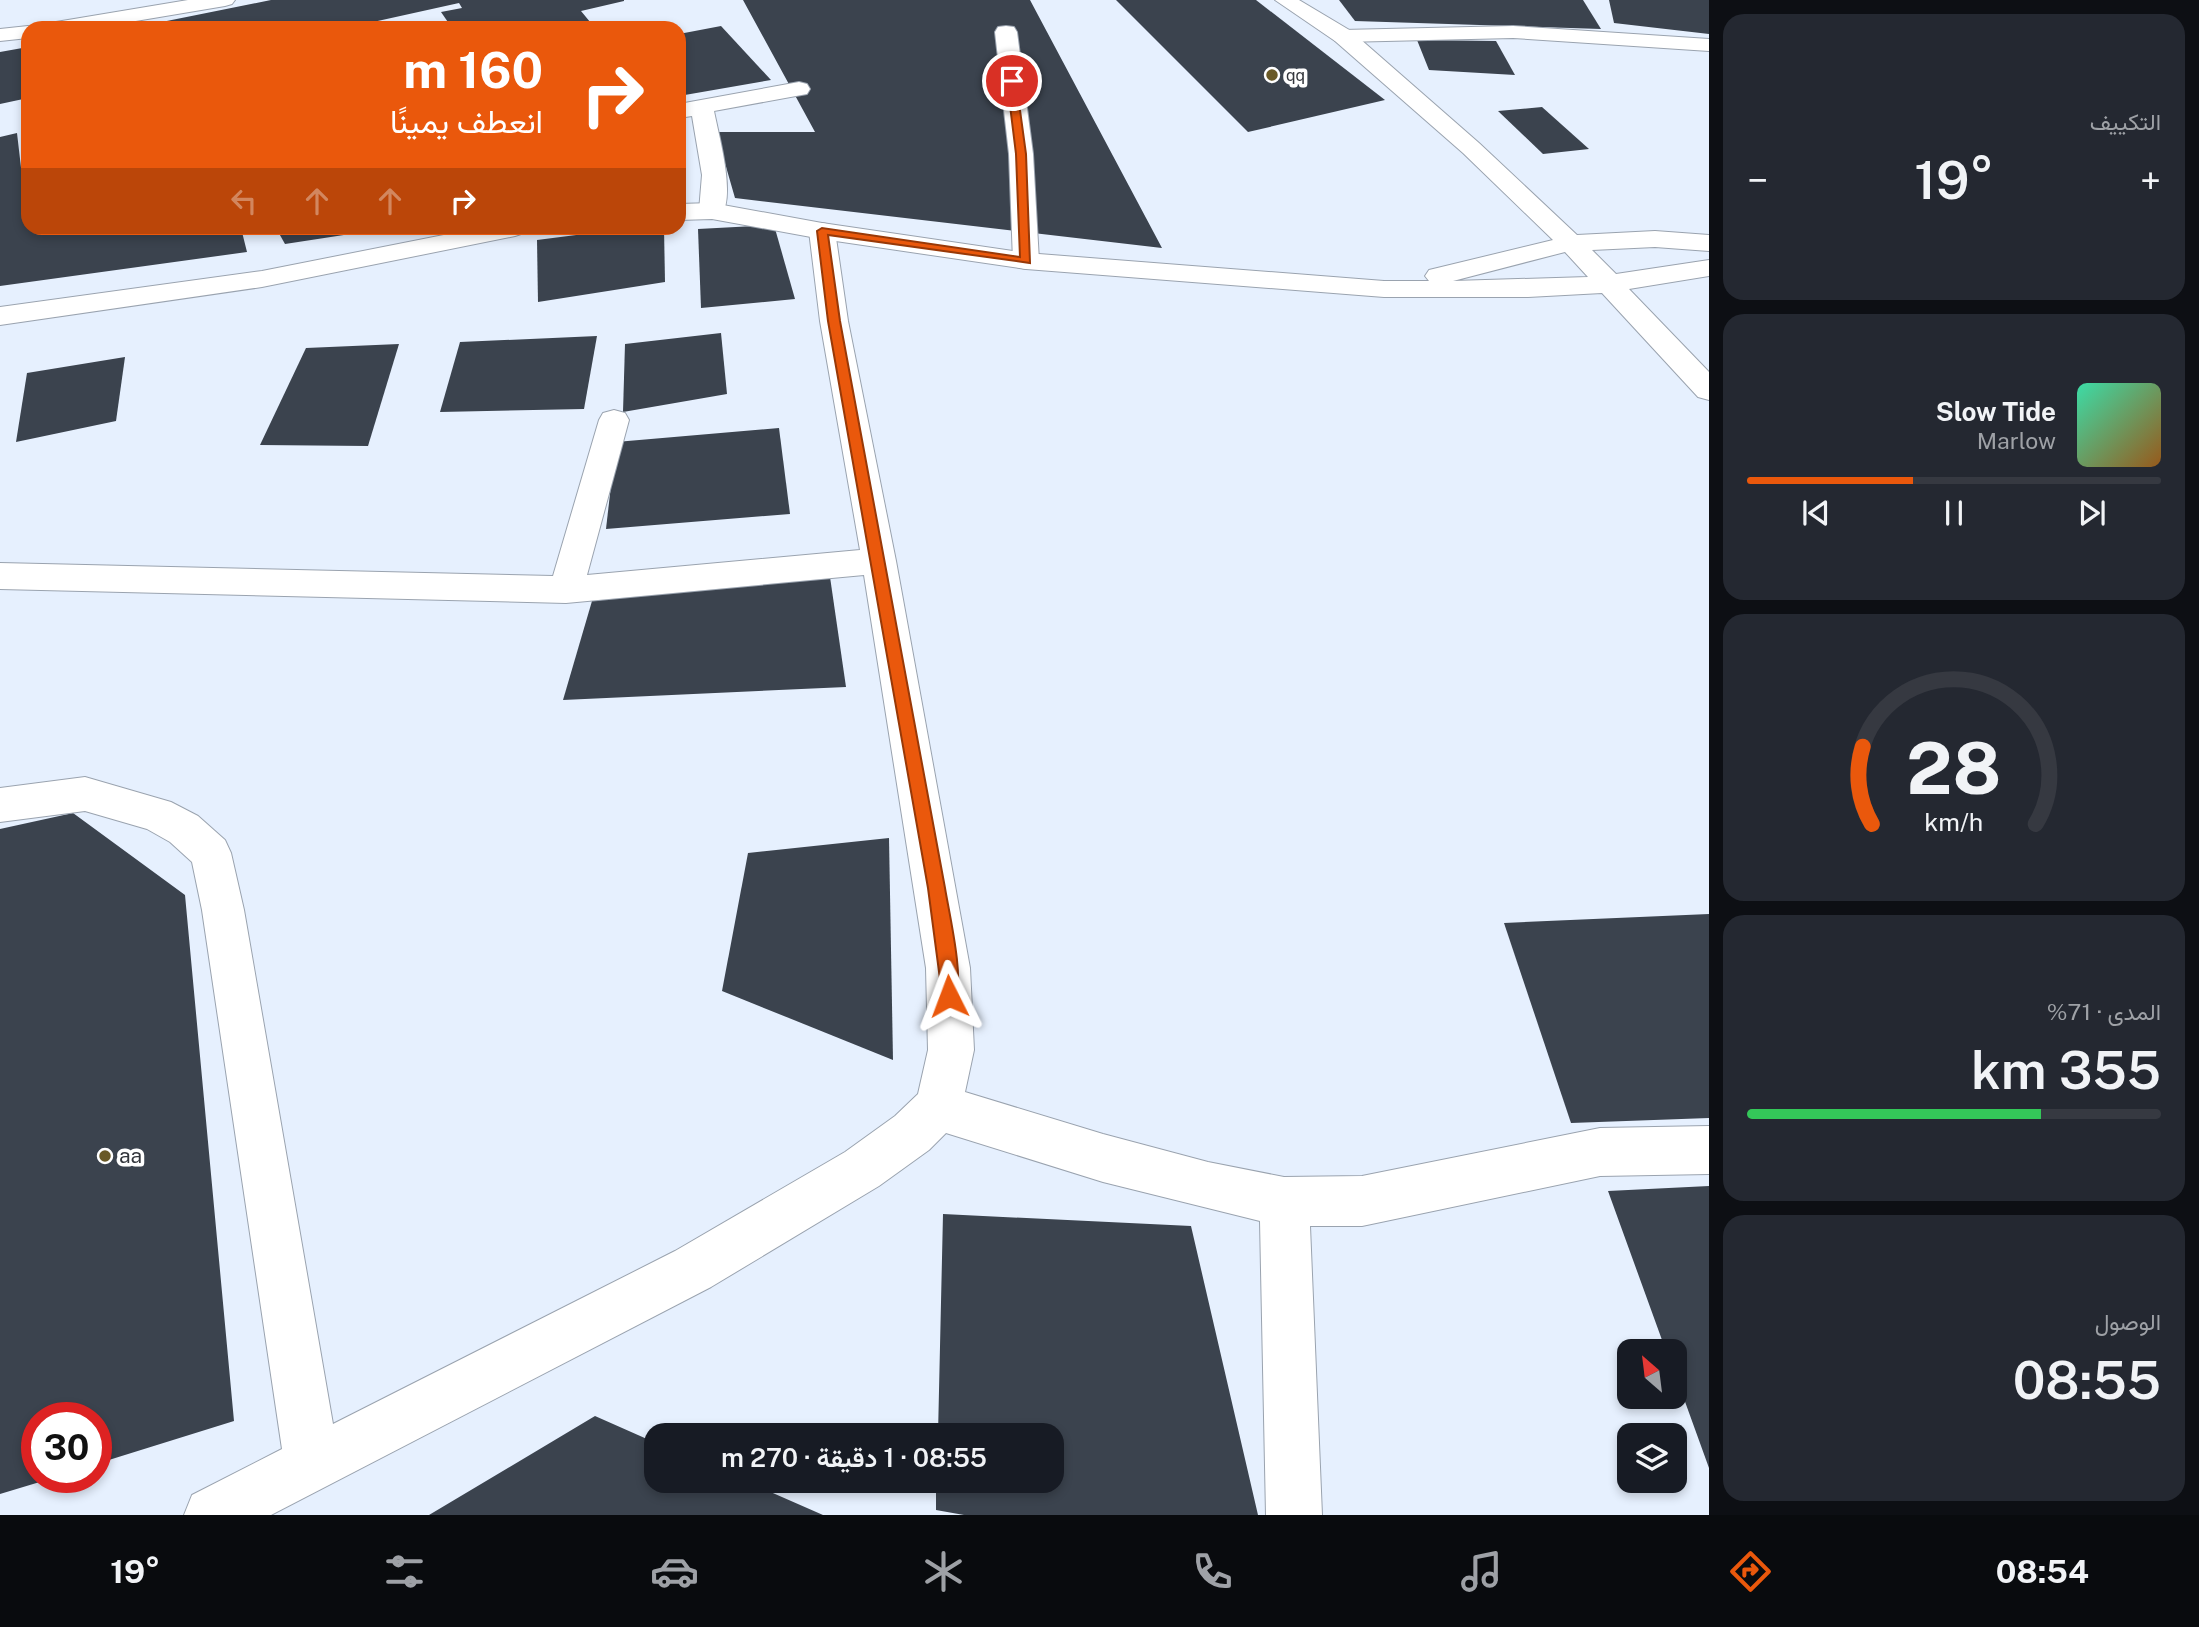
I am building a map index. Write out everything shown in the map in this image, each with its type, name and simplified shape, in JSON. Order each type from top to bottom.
[{"type":"street","points":[[98,21],[225,0]]},
{"type":"street","points":[[1284,0],[1343,36],[1471,148],[1571,243],[1709,390]]},
{"type":"street","points":[[1006,32],[1021,154],[1026,261]]},
{"type":"street","points":[[0,35],[21,33]]},
{"type":"street","points":[[1343,36],[1513,33],[1709,45]]},
{"type":"street","points":[[712,211],[714,175],[690,109],[799,89]]},
{"type":"street","points":[[686,212],[712,211],[822,231],[1026,261],[1384,289],[1489,290],[1607,284],[1709,268]]},
{"type":"street","points":[[212,1515],[693,1269],[862,1170],[912,1133],[938,1107],[951,1051],[948,968],[879,561],[834,321],[822,231]]},
{"type":"street","points":[[0,316],[262,279],[480,235]]},
{"type":"street","points":[[1384,289],[1571,243],[1655,239],[1709,243]]},
{"type":"street","points":[[566,590],[614,420]]},
{"type":"street","points":[[0,576],[566,590],[879,561]]},
{"type":"street","points":[[0,805],[85,794],[157,814],[184,829],[211,853],[223,911],[312,1462]]},
{"type":"street","points":[[938,1107],[1103,1158],[1208,1186],[1284,1202],[1362,1201],[1600,1152],[1709,1150]]},
{"type":"street","points":[[1284,1202],[1294,1515]]},
{"type":"building","points":[[271,0],[624,0],[581,11],[589,21],[447,21],[441,12],[462,8],[459,3],[378,21],[167,21]]},
{"type":"building","points":[[743,0],[1030,0],[1162,248],[735,198],[716,132],[815,132]]},
{"type":"building","name":"qq","points":[[1116,0],[1256,0],[1385,100],[1248,132]]},
{"type":"building","points":[[1339,0],[1583,0],[1601,29],[1355,21]]},
{"type":"building","points":[[1609,0],[1709,0],[1709,34],[1614,23]]},
{"type":"building","points":[[721,26],[771,80],[686,95],[686,33]]},
{"type":"building","points":[[1417,40],[1496,41],[1515,75],[1429,70]]},
{"type":"building","points":[[21,48],[21,100],[0,104],[0,52]]},
{"type":"building","points":[[1542,107],[1589,149],[1543,154],[1498,111]]},
{"type":"building","points":[[17,133],[21,168],[21,235],[243,235],[247,252],[0,286],[0,137]]},
{"type":"building","points":[[774,225],[795,299],[701,308],[698,229]]},
{"type":"building","points":[[280,235],[344,235],[285,244]]},
{"type":"building","points":[[576,235],[664,235],[665,282],[538,302],[537,240]]},
{"type":"building","points":[[721,333],[727,394],[623,412],[625,344]]},
{"type":"building","points":[[597,336],[584,409],[440,412],[460,342]]},
{"type":"building","points":[[399,344],[368,446],[260,445],[306,348]]},
{"type":"building","points":[[125,357],[116,421],[16,442],[27,373]]},
{"type":"building","points":[[779,428],[790,514],[606,529],[616,442]]},
{"type":"building","points":[[830,577],[846,687],[563,700],[592,601]]},
{"type":"building","name":"aa","points":[[73,813],[185,895],[234,1421],[112,1459],[112,1402],[21,1402],[21,1488],[0,1494],[0,829]]},
{"type":"building","points":[[889,838],[893,1060],[722,991],[748,853]]},
{"type":"building","points":[[1709,914],[1709,1118],[1571,1123],[1504,923]]},
{"type":"building","points":[[1709,1186],[1709,1468],[1687,1407],[1687,1339],[1662,1339],[1608,1191]]},
{"type":"building","points":[[943,1214],[1191,1226],[1258,1515],[964,1515],[936,1510],[936,1493],[1064,1493],[1064,1423],[938,1423]]},
{"type":"building","points":[[595,1416],[644,1438],[644,1493],[773,1493],[823,1515],[429,1515]]},
{"type":"place","name":"qq","points":[[1272,75]]},
{"type":"place","name":"aa","points":[[105,1156]]},
{"type":"route","points":[[949,996],[948,968],[936,888],[834,321],[822,231],[1026,261],[1021,154],[1012,81]]}]
